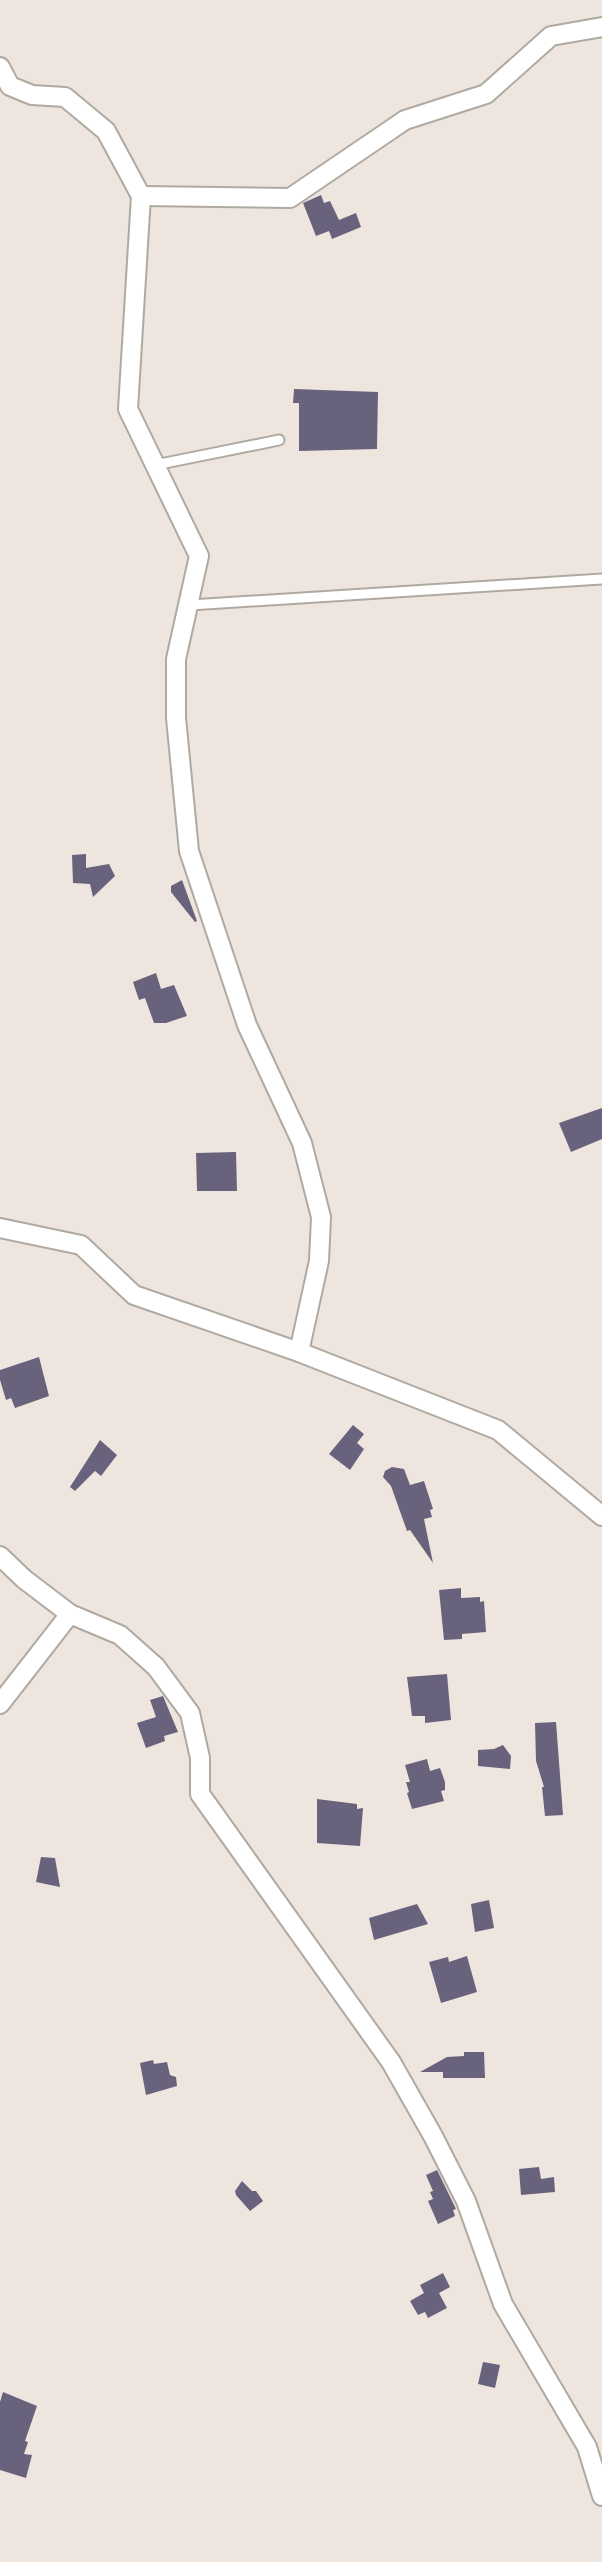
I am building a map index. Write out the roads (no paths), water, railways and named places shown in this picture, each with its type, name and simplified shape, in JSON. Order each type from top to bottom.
[{"type":"street","points":[[141,196],[290,198],[405,120],[486,94],[551,36],[602,27]]},
{"type":"street","points":[[0,67],[10,86],[32,95],[65,97],[106,131],[141,196],[128,409],[199,556],[176,659],[176,718],[189,851],[247,1025],[302,1143],[321,1217],[319,1261],[299,1352]]},
{"type":"street","points":[[0,1228],[81,1245],[134,1295],[299,1352],[498,1430],[602,1516]]},
{"type":"street","points":[[0,1556],[70,1614],[120,1635],[156,1667],[190,1713],[200,1758],[200,1794],[391,2062],[466,2201],[503,2304],[587,2447],[602,2496]]},
{"type":"street","points":[[0,1704],[70,1614]]},
{"type":"lane","points":[[155,465],[279,440]]},
{"type":"lane","points":[[190,605],[602,579]]}]
